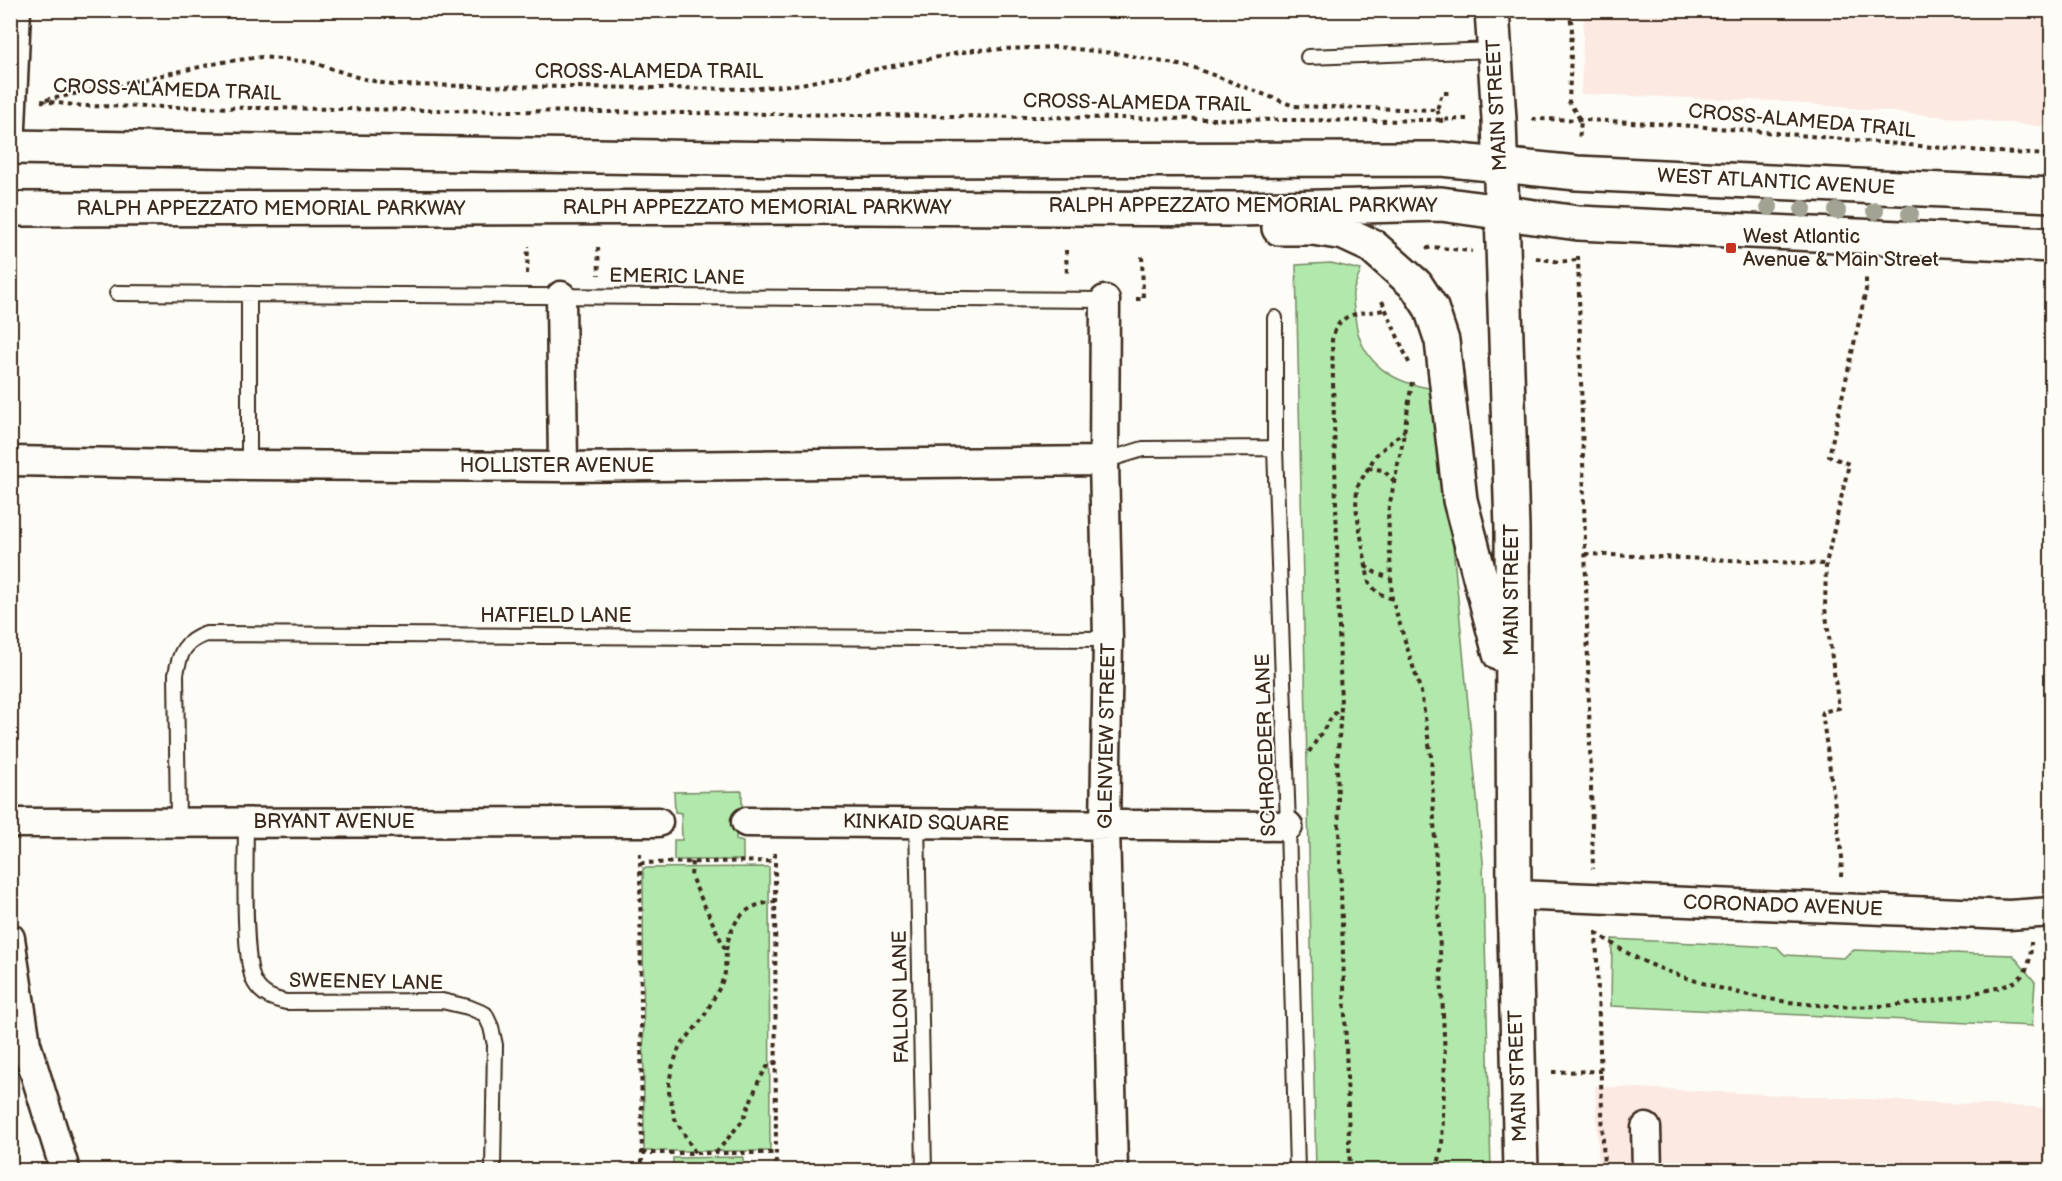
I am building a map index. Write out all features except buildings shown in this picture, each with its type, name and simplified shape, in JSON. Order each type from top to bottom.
[{"type":"street","name":"MAIN STREET","points":[[1492,10],[1501,165],[1512,529],[1514,895],[1521,1170]]},
{"type":"street","points":[[14,19],[11,148],[854,160],[1441,159],[1501,165]]},
{"type":"street","name":"WEST ATLANTIC AVENUE","points":[[1501,165],[1577,173],[2052,195]]},
{"type":"street","name":"RALPH APPEZZATO MEMORIAL PARKWAY","points":[[10,209],[853,207],[1239,209],[1440,204],[1502,212]]},
{"type":"street","points":[[853,207],[877,228],[1313,228],[1344,233],[1372,246],[1416,285],[1431,308],[1442,341],[1460,500],[1512,700]]},
{"type":"street","points":[[1502,212],[1578,223],[2052,245]]},
{"type":"street","points":[[561,296],[563,467]]},
{"type":"street","name":"GLENVIEW STREET","points":[[1105,300],[1104,461],[1108,639],[1105,826],[1113,1170]]},
{"type":"street","name":"HOLLISTER AVENUE","points":[[10,461],[563,467],[1104,461]]},
{"type":"street","name":"BRYANT AVENUE","points":[[10,823],[649,821]]},
{"type":"street","name":"KINKAID SQUARE","points":[[746,822],[1288,826]]},
{"type":"street","name":"CORONADO AVENUE","points":[[1514,895],[2009,915],[2052,912]]},
{"type":"street","points":[[10,938],[26,1044],[65,1170]]},
{"type":"street","points":[[1646,1128],[1647,1170]]},
{"type":"lane","points":[[1308,57],[1494,50]]},
{"type":"lane","name":"EMERIC LANE","points":[[117,293],[1105,300]]},
{"type":"lane","points":[[249,294],[249,465]]},
{"type":"lane","name":"SCHROEDER LANE","points":[[1275,318],[1275,448],[1287,781],[1297,1170]]},
{"type":"lane","points":[[1104,461],[1143,449],[1275,448]]},
{"type":"lane","name":"HATFIELD LANE","points":[[178,822],[176,674],[180,654],[194,638],[206,634],[1108,639]]},
{"type":"lane","name":"SWEENEY LANE","points":[[246,822],[248,957],[254,982],[262,992],[273,999],[286,1002],[442,1002],[468,1007],[485,1014],[495,1045],[493,1170]]},
{"type":"lane","name":"FALLON LANE","points":[[918,822],[924,1170]]},
{"type":"path","points":[[1569,10],[1572,27],[1569,102],[1581,121],[1580,134]]},
{"type":"path","name":"CROSS-ALAMEDA TRAIL","points":[[1059,47],[1121,54],[1195,68],[1294,106],[1437,110],[1441,119],[1379,121],[83,106],[42,101],[261,57],[311,62],[360,78],[392,85],[749,89],[801,84],[974,51],[1059,47]]},
{"type":"path","points":[[1437,110],[1442,93],[1450,93]]},
{"type":"path","name":"CROSS-ALAMEDA TRAIL","points":[[1549,119],[1774,132],[1992,152],[2052,155]]},
{"type":"path","points":[[1436,241],[1431,248],[1454,250]]},
{"type":"path","points":[[1559,262],[1577,260],[1593,874]]},
{"type":"path","points":[[1841,887],[1842,857],[1822,711],[1839,708],[1825,608],[1826,564],[1849,464],[1828,456],[1866,290],[1866,274]]},
{"type":"path","points":[[1380,291],[1385,310],[1410,365],[1412,382],[1388,512],[1390,578],[1392,599],[1421,692],[1431,756],[1445,1057],[1442,1146],[1437,1170]]},
{"type":"path","points":[[1350,1170],[1337,767],[1341,708],[1332,340],[1335,327],[1346,316],[1385,310]]},
{"type":"path","points":[[1392,599],[1378,593],[1370,583],[1365,566],[1356,507],[1357,488],[1376,455],[1404,431]]},
{"type":"path","points":[[1368,468],[1383,470],[1394,481]]},
{"type":"path","points":[[1585,554],[1826,564]]},
{"type":"path","points":[[1365,566],[1390,578]]},
{"type":"path","points":[[1287,781],[1304,760],[1333,715],[1341,708]]},
{"type":"path","points":[[642,1170],[640,863],[649,821]]},
{"type":"path","points":[[775,822],[776,1170]]},
{"type":"path","points":[[640,863],[775,861]]},
{"type":"path","points":[[692,862],[692,877],[726,951]]},
{"type":"path","points":[[696,1154],[675,1119],[669,1092],[672,1068],[679,1048],[703,1018],[721,985],[731,931],[744,912],[761,902],[776,902]]},
{"type":"path","points":[[1596,926],[1604,1170]]},
{"type":"path","points":[[1596,933],[1634,957],[1672,973],[1717,987],[1760,997],[1810,1004],[1883,1006],[1965,995],[2013,983],[2024,973],[2031,956],[2031,942]]},
{"type":"path","points":[[716,1153],[743,1120],[759,1080],[769,1064],[776,1063]]},
{"type":"path","points":[[1518,1073],[1602,1071]]},
{"type":"path","points":[[642,1154],[776,1153]]},
{"type":"shaded area","points":[[1584,11],[2051,11],[2051,127],[1776,101],[1581,94]]},
{"type":"shaded area","points":[[1595,1086],[2051,1108],[2051,1170],[1599,1170]]},
{"type":"green space","points":[[1331,263],[1361,270],[1353,292],[1353,304],[1358,332],[1363,347],[1371,359],[1393,377],[1422,387],[1438,389],[1483,861],[1491,1170],[1316,1170],[1296,265]]},
{"type":"green space","points":[[742,791],[742,812],[737,812],[736,840],[743,842],[743,860],[674,860],[674,840],[682,840],[681,813],[675,812],[674,792]]},
{"type":"green space","points":[[769,867],[770,1151],[644,1151],[643,868]]},
{"type":"green space","points":[[1612,939],[1777,947],[1785,955],[1844,958],[1852,950],[2013,955],[2035,982],[2032,1026],[1611,1006]]},
{"type":"green space","points":[[743,1157],[744,1170],[673,1170],[673,1158]]},
{"type":"place","name":"West Atlantic Avenue & Main Street","points":[[1731,248]]}]
